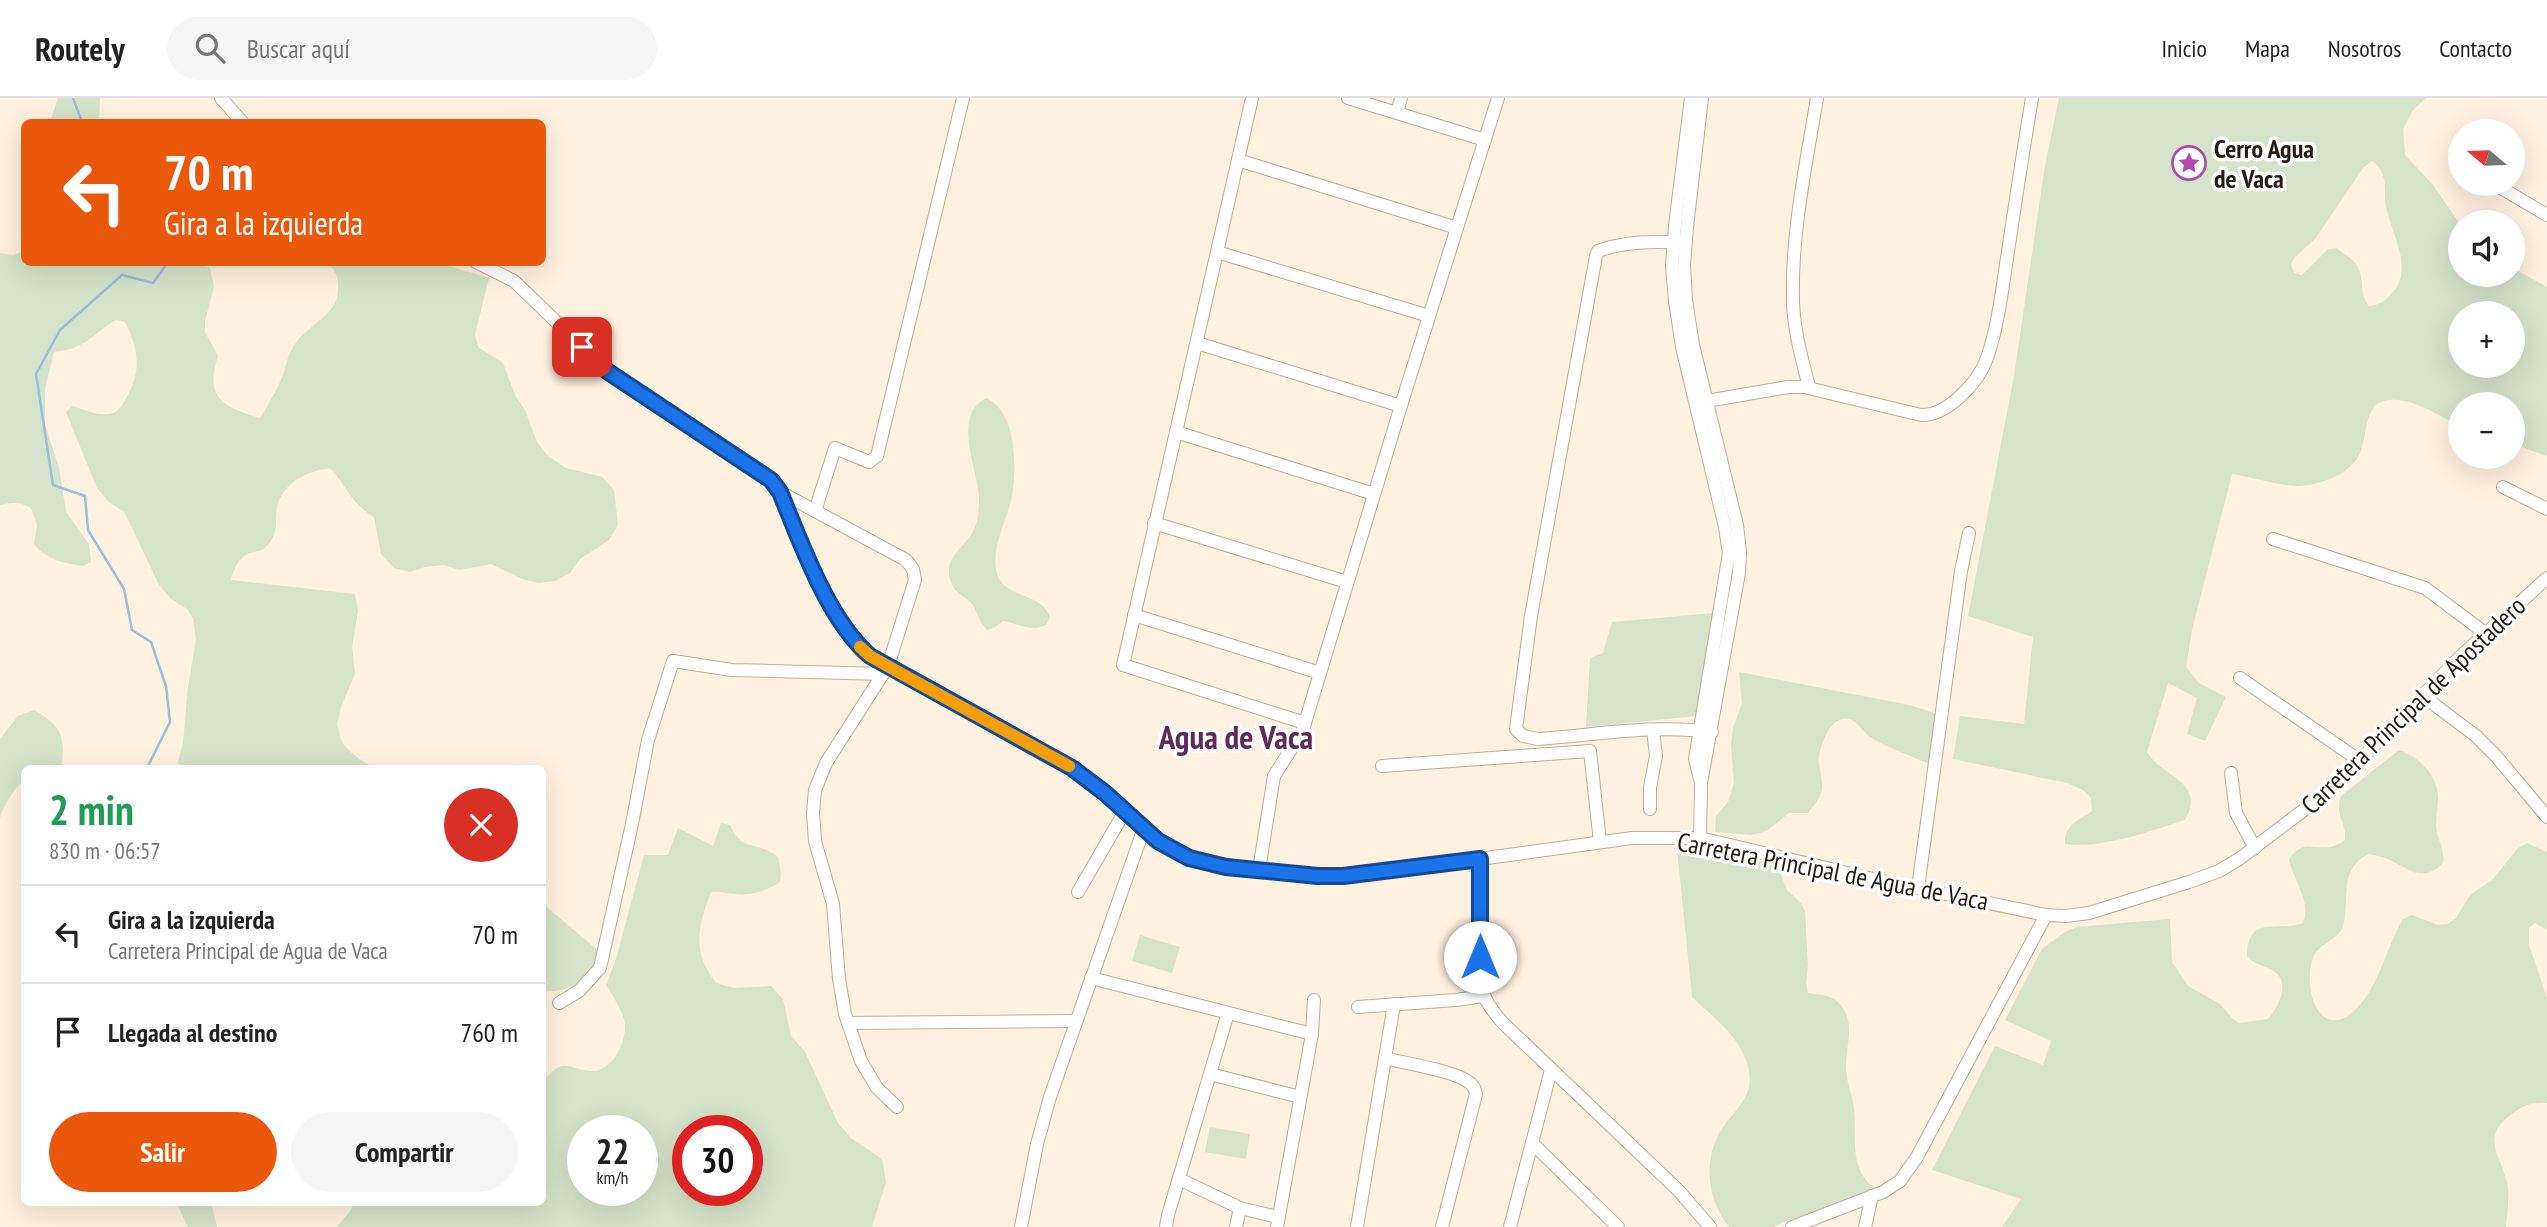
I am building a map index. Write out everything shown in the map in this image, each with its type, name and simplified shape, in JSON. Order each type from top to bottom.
[{"type":"street","points":[[221,98],[239,119]]},
{"type":"street","points":[[816,511],[835,448],[869,462],[877,456],[964,98]]},
{"type":"street","points":[[1252,98],[1123,665],[1305,723]]},
{"type":"street","points":[[1348,98],[1485,140]]},
{"type":"street","points":[[1397,113],[1401,98]]},
{"type":"street","points":[[1259,870],[1273,776],[1305,723],[1498,98]]},
{"type":"street","points":[[1691,98],[1675,301],[1682,347],[1701,402],[1728,553],[1706,731],[1695,759],[1701,783],[1700,838]]},
{"type":"street","points":[[1680,242],[1702,98]]},
{"type":"street","points":[[1809,387],[1797,336],[1793,272],[1798,218],[1817,98]]},
{"type":"street","points":[[1701,402],[1788,387],[1809,387],[1930,415],[1952,403],[1977,377],[1987,360],[1998,313],[2032,98]]},
{"type":"street","points":[[1238,160],[1457,228]]},
{"type":"street","points":[[2515,196],[2547,215]]},
{"type":"street","points":[[1680,242],[1608,248],[1598,251],[1596,256],[1531,616],[1516,723],[1519,733],[1530,739],[1653,730],[1706,731]]},
{"type":"street","points":[[1217,252],[1429,316]]},
{"type":"street","name":"Carretera Principal de Agua de Vaca","points":[[484,266],[514,281],[607,371],[771,480],[780,492],[843,626],[855,643],[885,670],[1072,768],[1158,841],[1189,858],[1226,867],[1343,876],[1600,842],[1653,837],[1700,838],[2046,915]]},
{"type":"street","points":[[1197,343],[1401,406]]},
{"type":"street","points":[[1176,432],[1374,494]]},
{"type":"street","points":[[2503,487],[2547,509]]},
{"type":"street","points":[[780,492],[905,560],[913,569],[913,590],[885,670],[826,763],[815,790],[813,813],[815,841],[833,904],[839,979],[848,1023],[860,1061],[877,1088],[897,1107]]},
{"type":"street","points":[[1154,523],[1347,582]]},
{"type":"street","points":[[1918,888],[1961,571],[1969,533]]},
{"type":"street","points":[[2273,539],[2426,588],[2485,634]]},
{"type":"street","name":"Carretera Principal de Apostadero","points":[[2046,915],[2089,913],[2189,882],[2219,870],[2255,848],[2333,788],[2485,634],[2547,578]]},
{"type":"street","points":[[1134,615],[1320,673]]},
{"type":"street","points":[[559,1003],[579,991],[600,968],[648,740],[673,661],[732,670],[885,670]]},
{"type":"street","points":[[2239,678],[2360,761]]},
{"type":"street","points":[[2423,696],[2490,749],[2547,817]]},
{"type":"street","points":[[1650,810],[1650,787],[1656,755],[1653,730]]},
{"type":"street","points":[[1382,766],[1590,751],[1600,842]]},
{"type":"street","points":[[2231,773],[2236,813],[2255,848]]},
{"type":"street","points":[[1078,892],[1125,811]]},
{"type":"street","points":[[1021,1227],[1037,1144],[1076,1021],[1144,828]]},
{"type":"street","points":[[1480,859],[1480,981],[1483,996],[1503,1023],[1679,1191],[1710,1227]]},
{"type":"street","points":[[1792,1227],[1872,1196],[1900,1181],[1917,1157],[2046,915]]},
{"type":"street","points":[[1091,978],[1312,1034]]},
{"type":"street","points":[[1358,1007],[1483,996]]},
{"type":"street","points":[[1179,1179],[1240,1208],[1278,1222],[1312,1034],[1314,1000]]},
{"type":"street","points":[[1357,1227],[1394,1004]]},
{"type":"street","points":[[1166,1227],[1227,1013]]},
{"type":"street","points":[[848,1023],[1076,1021]]},
{"type":"street","points":[[1385,1058],[1458,1077],[1471,1083],[1475,1090],[1442,1227]]},
{"type":"street","points":[[1510,1227],[1551,1070]]},
{"type":"street","points":[[1210,1074],[1300,1097]]},
{"type":"street","points":[[1532,1143],[1618,1227]]},
{"type":"street","points":[[1865,1227],[1872,1196]]},
{"type":"street","points":[[1236,1227],[1240,1208]]},
{"type":"green space","points":[[58,98],[100,98],[99,119],[51,119]]},
{"type":"green space","points":[[2059,98],[2426,98],[2413,110],[2403,129],[2405,155],[2433,185],[2450,210],[2448,210],[2448,287],[2525,287],[2525,275],[2547,287],[2547,456],[2525,448],[2525,392],[2448,392],[2448,419],[2416,404],[2398,400],[2380,402],[2370,414],[2358,457],[2347,470],[2331,479],[2296,486],[2232,474],[2192,630],[2186,667],[2199,683],[2226,697],[2205,741],[2187,734],[2197,698],[2168,683],[2147,752],[2186,788],[2190,796],[2190,807],[2185,820],[2126,838],[2094,844],[2065,844],[2069,828],[2092,811],[2091,798],[2083,790],[2067,783],[1953,759],[1960,716],[2024,724],[2033,637],[1968,616],[2014,376],[2045,165]],"holes":[[[2372,161],[2384,178],[2387,211],[2402,264],[2398,284],[2392,293],[2382,302],[2369,306],[2356,265],[2337,248],[2328,249],[2302,275],[2294,273],[2291,264],[2315,239],[2363,168]]]},
{"type":"green space","points":[[21,252],[21,266],[210,268],[214,287],[205,321],[205,332],[218,356],[214,371],[216,392],[227,405],[260,418],[278,386],[289,355],[298,340],[333,306],[338,286],[334,270],[330,266],[449,266],[489,278],[475,335],[478,347],[503,363],[537,442],[548,456],[566,468],[602,477],[614,490],[618,525],[609,540],[580,559],[570,573],[555,581],[538,583],[522,579],[491,564],[459,570],[444,565],[410,572],[394,568],[381,554],[374,517],[354,500],[330,468],[299,478],[286,489],[278,503],[275,532],[271,541],[261,550],[245,555],[235,568],[231,580],[355,594],[358,611],[352,647],[355,674],[341,707],[337,725],[342,741],[349,751],[370,765],[179,765],[196,639],[193,618],[187,609],[171,599],[159,585],[125,513],[109,502],[97,488],[66,412],[72,406],[109,414],[122,405],[134,380],[137,361],[125,322],[116,320],[82,344],[54,352],[45,389],[45,424],[59,468],[66,512],[89,544],[91,562],[83,566],[76,565],[44,554],[34,544],[37,525],[31,508],[16,503],[0,505],[0,253],[13,255]]},
{"type":"green space","points":[[986,398],[1004,415],[1014,456],[1012,496],[996,551],[996,570],[1006,586],[1039,603],[1045,609],[1050,617],[1046,625],[1040,627],[1029,628],[1003,621],[987,630],[971,603],[953,587],[949,574],[954,555],[971,535],[978,518],[978,485],[968,430],[970,417],[976,406]]},
{"type":"green space","points":[[1714,613],[1697,716],[1586,727],[1590,658],[1603,653],[1612,622]]},
{"type":"green space","points":[[1739,672],[1909,705],[1941,715],[1930,764],[1877,741],[1853,720],[1843,719],[1832,725],[1822,744],[1819,761],[1822,790],[1808,813],[1789,813],[1768,830],[1751,835],[1715,832],[1716,816],[1728,802],[1734,783],[1731,746],[1733,728],[1742,703]]},
{"type":"green space","points":[[34,710],[51,721],[62,740],[61,765],[21,765],[21,783],[9,798],[0,818],[0,739],[18,716]]},
{"type":"green space","points":[[2399,750],[2421,762],[2435,782],[2438,798],[2436,826],[2443,863],[2427,873],[2421,873],[2375,855],[2368,854],[2358,861],[2349,877],[2343,926],[2337,936],[2314,955],[2310,975],[2311,989],[2314,1002],[2328,1019],[2338,1020],[2350,1015],[2370,991],[2403,919],[2412,915],[2438,925],[2448,924],[2456,918],[2470,895],[2493,879],[2518,848],[2527,843],[2547,852],[2547,930],[2535,923],[2529,928],[2529,945],[2547,998],[2547,1103],[2520,1108],[2496,1131],[2495,1149],[2508,1188],[2506,1227],[2002,1227],[2021,1199],[1932,1170],[1995,1046],[2043,1065],[2051,1041],[2005,1020],[2042,949],[2065,932],[2077,927],[2170,919],[2172,962],[2188,986],[2220,1004],[2239,1023],[2268,1019],[2282,994],[2281,980],[2272,970],[2247,956],[2249,943],[2258,929],[2303,923],[2304,899],[2289,859],[2302,848],[2328,847],[2345,840],[2339,809],[2341,796]]},
{"type":"green space","points":[[721,823],[730,825],[745,843],[778,857],[781,874],[780,882],[775,885],[747,894],[711,892],[700,927],[700,949],[708,971],[716,983],[734,988],[771,986],[783,999],[791,1036],[805,1052],[838,1123],[851,1138],[882,1159],[886,1182],[872,1227],[337,1227],[352,1206],[546,1206],[546,1078],[562,1066],[586,1071],[602,1069],[619,1051],[624,1034],[624,1019],[606,985],[616,959],[644,855],[668,855],[678,828],[713,846]]},
{"type":"green space","points":[[1677,849],[1777,864],[1787,890],[1801,903],[1805,911],[1808,993],[1834,999],[1842,1006],[1849,1023],[1846,1070],[1854,1108],[1857,1162],[1866,1181],[1875,1188],[1872,1194],[1785,1221],[1774,1227],[1729,1227],[1721,1216],[1715,1203],[1710,1177],[1712,1151],[1724,1126],[1745,1098],[1749,1074],[1738,1044],[1692,997]]},
{"type":"green space","points":[[546,906],[601,953],[586,979],[575,986],[546,991]]},
{"type":"green space","points":[[1140,935],[1180,947],[1172,973],[1132,961]]},
{"type":"green space","points":[[1210,1127],[1250,1134],[1246,1159],[1205,1152]]},
{"type":"green space","points":[[178,1206],[212,1206],[217,1227],[188,1227]]},
{"type":"waterway","points":[[73,98],[81,119]]},
{"type":"waterway","points":[[148,765],[170,722],[166,686],[151,642],[132,630],[124,589],[88,530],[85,496],[53,485],[36,374],[60,330],[122,275],[153,283],[165,266]]},
{"type":"slow traffic","points":[[860,647],[870,656],[1069,766]]},
{"type":"place","name":"Cerro Agua de Vaca","points":[[2189,163]]},
{"type":"district","name":"Agua de Vaca","points":[[1236,736]]},
{"type":"route","points":[[582,347],[607,371],[771,480],[780,492],[843,626],[855,643],[870,656],[1072,768],[1105,793],[1158,841],[1189,858],[1226,867],[1318,876],[1392,871],[1480,859],[1480,957]]}]
